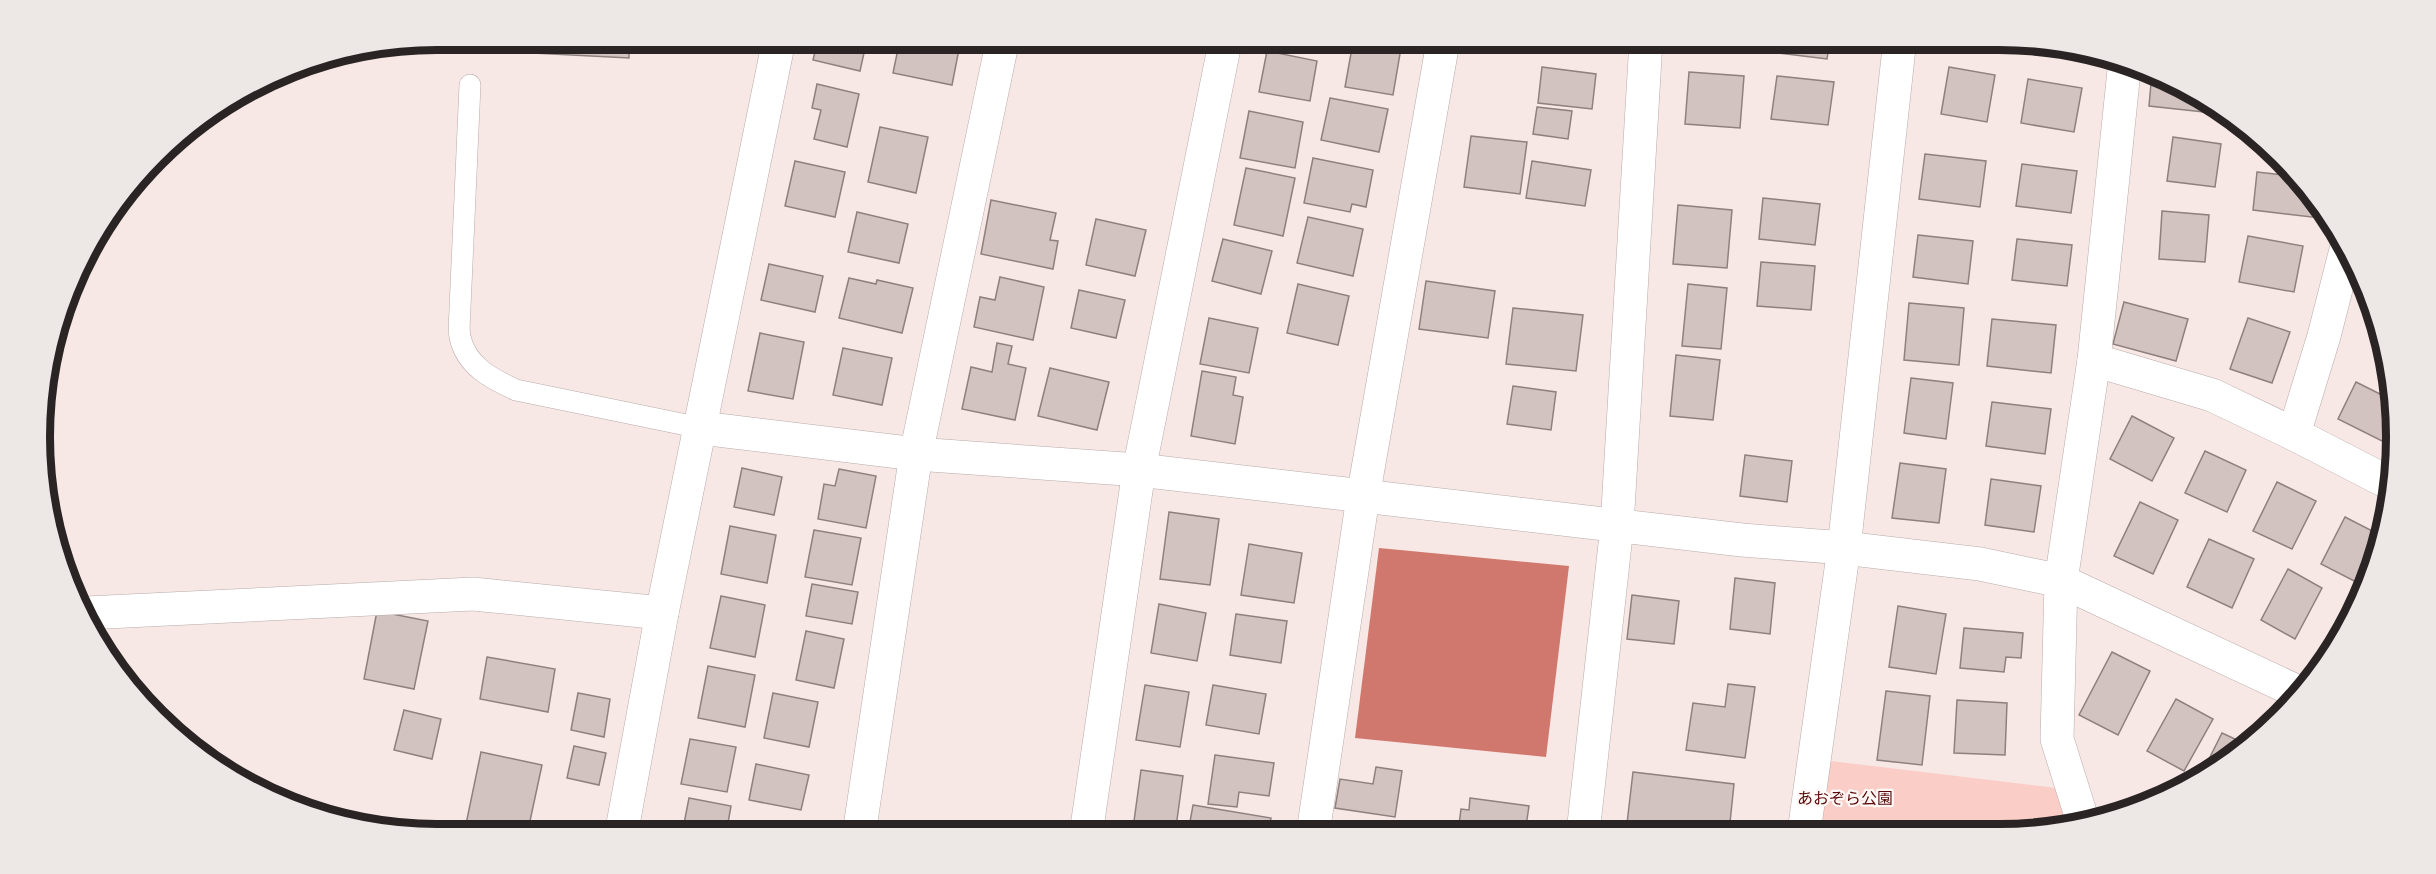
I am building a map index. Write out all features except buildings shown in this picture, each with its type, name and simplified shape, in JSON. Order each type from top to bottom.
[{"type":"street","points":[[623,824],[662,613],[777,50]]},
{"type":"street","points":[[861,824],[916,454],[1001,50]]},
{"type":"street","points":[[1087,824],[1139,470],[1224,50]]},
{"type":"street","points":[[1314,824],[1363,496],[1442,50]]},
{"type":"street","points":[[1584,824],[1617,526],[1645,50]]},
{"type":"street","points":[[1805,824],[1844,548],[1899,50]]},
{"type":"street","points":[[2081,816],[2057,739],[2061,581],[2094,360],[2124,70]]},
{"type":"street","points":[[2294,434],[2344,261]]},
{"type":"street","points":[[2094,360],[2212,395],[2384,481]]},
{"type":"street","points":[[701,428],[916,454],[1139,470],[1742,540],[1844,548],[1980,564],[2061,581],[2292,689]]},
{"type":"street","points":[[91,613],[473,594],[662,613]]},
{"type":"lane","points":[[470,85],[460,337],[470,360],[490,378],[516,390],[701,428]]},
{"type":"green space","name":"あおぞら公園","points":[[1814,759],[2073,790],[2081,816],[2024,824],[1805,824]]},
{"type":"shaded area","points":[[1379,548],[1569,566],[1546,757],[1355,738]]}]
